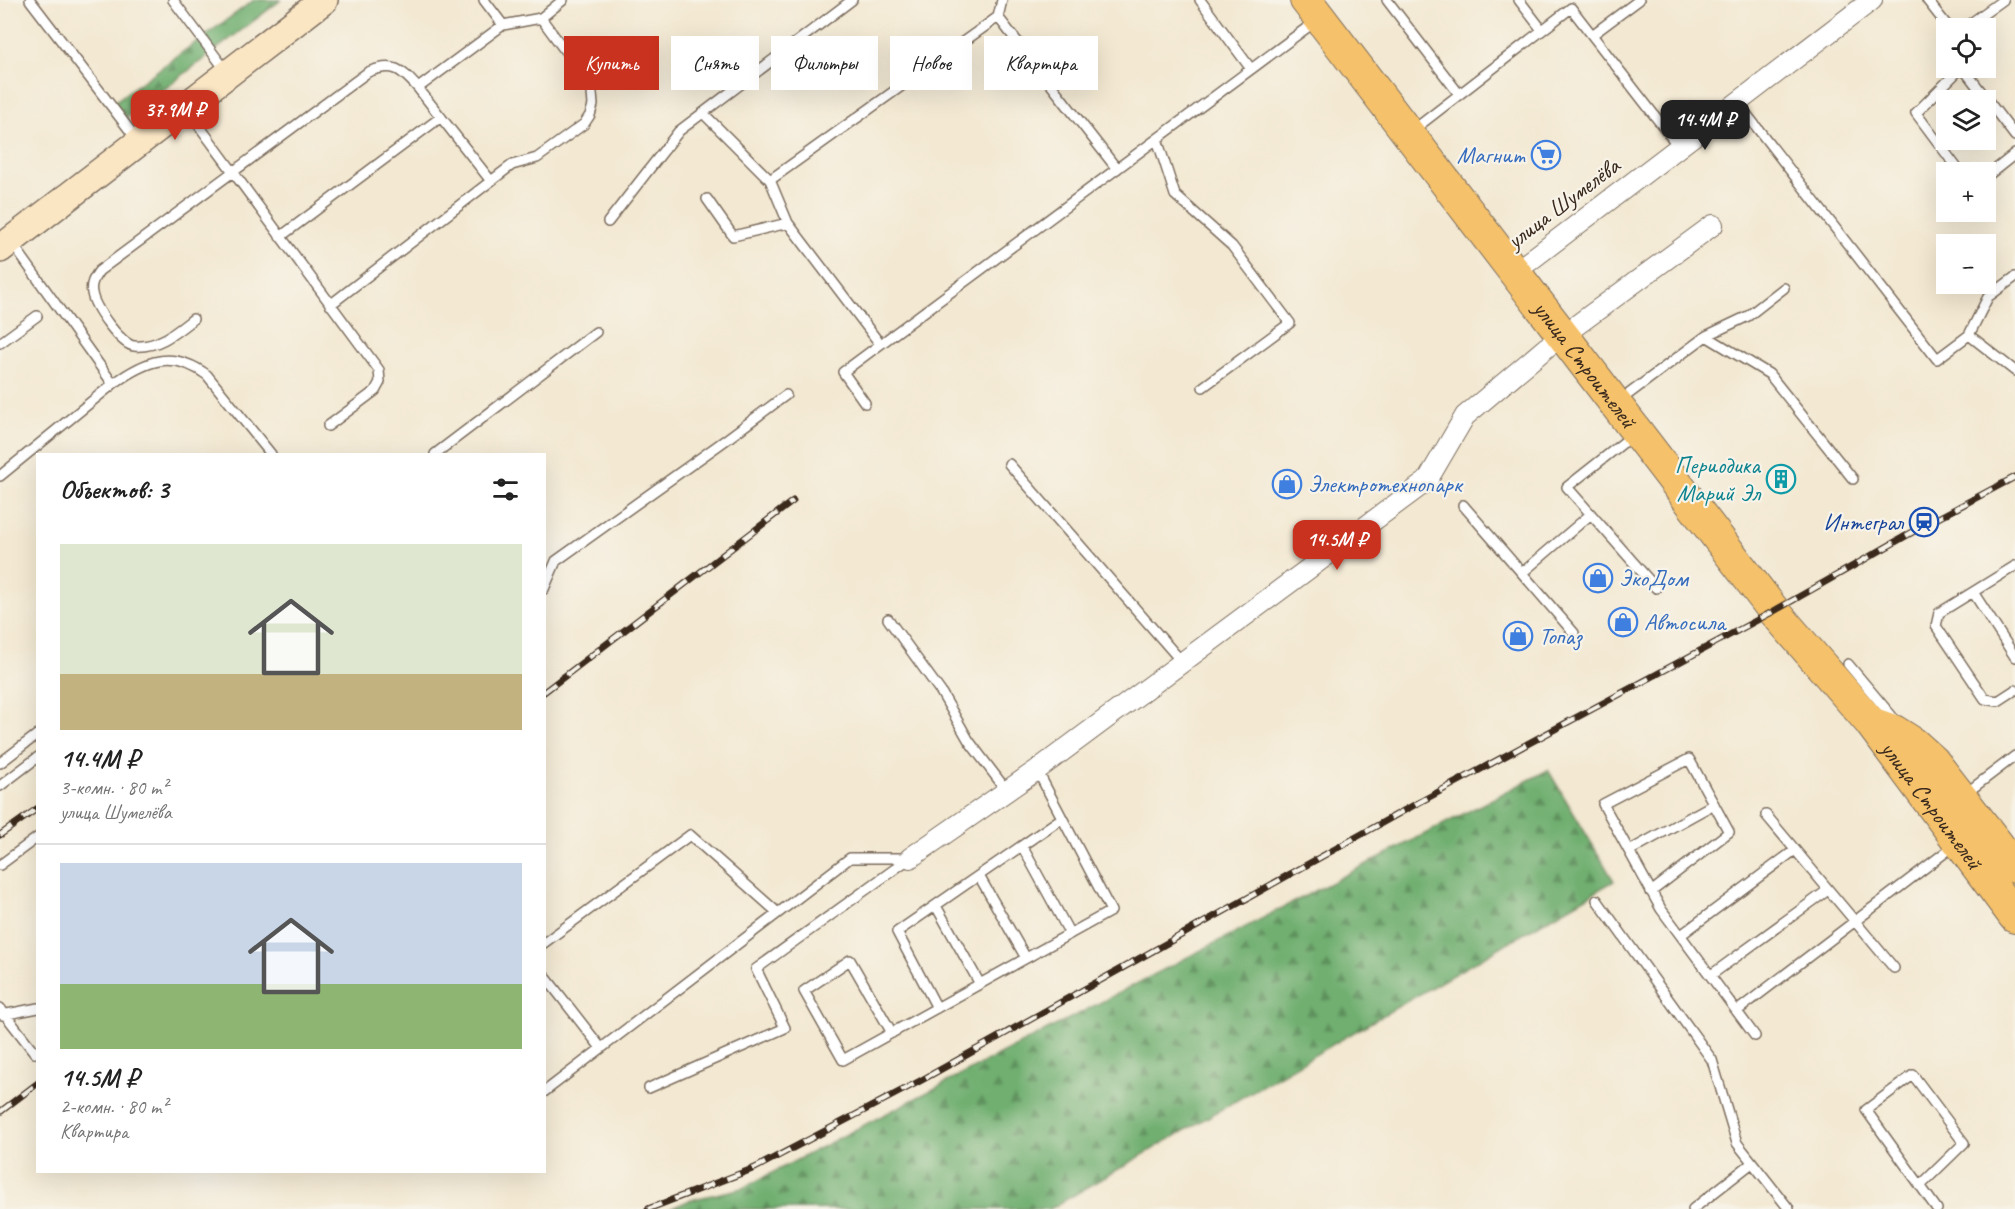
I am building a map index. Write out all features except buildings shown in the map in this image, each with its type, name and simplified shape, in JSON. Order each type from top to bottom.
[{"type":"main road","points":[[5,245],[324,0]]},
{"type":"main road","name":"улица Строителей","points":[[1313,9],[1774,611],[1870,722],[2015,917]]},
{"type":"main road","name":"улица Строителей","points":[[1870,722],[1894,731],[1913,743],[1933,761],[1960,797],[2013,859]]},
{"type":"street","name":"улица Шумелёва","points":[[1515,272],[1872,0]]},
{"type":"street","points":[[910,858],[1038,770],[1427,481],[1465,416],[1564,335],[1713,225]]},
{"type":"lane","points":[[30,0],[138,141]]},
{"type":"lane","points":[[173,0],[229,74]]},
{"type":"lane","points":[[418,87],[503,25],[541,18],[563,0]]},
{"type":"lane","points":[[608,222],[679,131],[852,0]]},
{"type":"lane","points":[[770,180],[998,17],[1002,0]]},
{"type":"lane","points":[[1200,0],[1251,69]]},
{"type":"lane","points":[[1387,0],[1459,94]]},
{"type":"lane","points":[[1519,0],[1542,30]]},
{"type":"lane","points":[[1592,35],[1639,0]]},
{"type":"lane","points":[[1927,0],[1941,18]]},
{"type":"lane","points":[[1978,18],[2003,0]]},
{"type":"lane","points":[[490,2],[503,25]]},
{"type":"lane","points":[[1408,134],[1571,8],[1678,147]]},
{"type":"lane","points":[[865,403],[843,372],[1251,69],[1313,9]]},
{"type":"lane","points":[[998,17],[1117,169]]},
{"type":"lane","points":[[330,305],[512,165],[537,158],[584,124],[593,105],[588,82],[541,18]]},
{"type":"lane","points":[[193,320],[168,338],[153,345],[127,345],[120,339],[94,302],[92,286],[99,271],[368,72],[378,68],[402,70],[418,87],[491,181]]},
{"type":"lane","points":[[1952,78],[1916,113],[1953,162]]},
{"type":"lane","points":[[1970,78],[2015,136]]},
{"type":"lane","points":[[1737,102],[1937,359],[1969,335],[1988,297],[2015,277]]},
{"type":"lane","points":[[185,106],[379,370],[380,382],[375,391],[328,426]]},
{"type":"lane","points":[[703,113],[770,180],[788,223],[880,344]]},
{"type":"lane","points":[[280,237],[441,117]]},
{"type":"lane","points":[[1157,139],[1175,195],[1232,246],[1290,323],[1203,387]]},
{"type":"lane","points":[[1996,169],[2015,154]]},
{"type":"lane","points":[[706,199],[733,236],[788,223]]},
{"type":"lane","points":[[5,245],[112,384]]},
{"type":"lane","points":[[1616,404],[1706,336],[1748,316],[1784,288]]},
{"type":"lane","points":[[0,343],[37,315]]},
{"type":"lane","points":[[436,453],[596,332]]},
{"type":"lane","points":[[1969,335],[2015,371]]},
{"type":"lane","points":[[1706,336],[1769,374],[1853,479]]},
{"type":"lane","points":[[0,476],[134,368],[162,360],[197,368],[207,375],[270,453]]},
{"type":"lane","points":[[546,584],[556,561],[727,440],[786,395]]},
{"type":"lane","points":[[1638,432],[1567,487],[1656,588]]},
{"type":"lane","points":[[1009,464],[1182,662]]},
{"type":"lane","points":[[1463,506],[1574,633]]},
{"type":"lane","points":[[1522,573],[1591,514]]},
{"type":"lane","points":[[2015,567],[1939,614],[1936,626],[1984,699],[1998,701],[2015,690]]},
{"type":"lane","points":[[1973,592],[2015,657]]},
{"type":"lane","points":[[888,619],[941,692],[969,741],[1007,791]]},
{"type":"lane","points":[[1848,664],[1913,743]]},
{"type":"lane","points":[[0,763],[36,736]]},
{"type":"lane","points":[[1960,797],[2015,756]]},
{"type":"lane","points":[[0,786],[36,759]]},
{"type":"lane","points":[[1651,892],[1729,832],[1689,759],[1603,804],[1651,892],[1661,909],[1755,1036]]},
{"type":"lane","points":[[892,1032],[850,960],[804,991],[843,1060],[1111,911],[1038,770]]},
{"type":"lane","points":[[1629,851],[1714,804]]},
{"type":"lane","points":[[1766,815],[1893,968]]},
{"type":"lane","points":[[937,1008],[897,932],[1062,818]]},
{"type":"lane","points":[[546,942],[690,835],[778,913]]},
{"type":"lane","points":[[0,865],[36,838]]},
{"type":"lane","points":[[1737,1011],[1959,842]]},
{"type":"lane","points":[[1022,846],[1070,934]]},
{"type":"lane","points":[[1681,935],[1796,850]]},
{"type":"lane","points":[[546,1090],[850,858],[910,858]]},
{"type":"lane","points":[[649,1088],[785,1028],[756,969],[910,858]]},
{"type":"lane","points":[[979,876],[1026,958]]},
{"type":"lane","points":[[1711,975],[1828,890]]},
{"type":"lane","points":[[1597,900],[1712,1060],[1737,1143],[1787,1208]]},
{"type":"lane","points":[[936,906],[980,984]]},
{"type":"lane","points":[[546,978],[601,1048]]},
{"type":"lane","points":[[1,1012],[36,1008]]},
{"type":"lane","points":[[1,1012],[36,1052]]},
{"type":"lane","points":[[1920,1186],[1964,1143],[1913,1075],[1866,1110],[1936,1209]]},
{"type":"lane","points":[[1693,1209],[1752,1163]]},
{"type":"green space","points":[[254,0],[281,0],[125,119],[113,103]]},
{"type":"green space","points":[[1548,770],[1614,881],[1050,1209],[670,1209],[690,1200],[743,1188]]},
{"type":"railway","points":[[648,1209],[755,1168],[920,1081],[1405,810],[1774,611],[2015,477]]},
{"type":"railway","points":[[546,690],[793,501]]},
{"type":"railway","points":[[0,835],[36,809]]},
{"type":"railway","points":[[0,1112],[36,1085]]},
{"type":"place","name":"Магнит","points":[[1546,155]]},
{"type":"place","name":"Периодика Марий Эл","points":[[1781,479]]},
{"type":"place","name":"Электротехнопарк","points":[[1287,484]]},
{"type":"place","name":"Интеграл","points":[[1924,522]]},
{"type":"place","name":"ЭкоДом","points":[[1598,578]]},
{"type":"place","name":"Автосила","points":[[1623,622]]},
{"type":"place","name":"Топаз","points":[[1518,636]]}]
